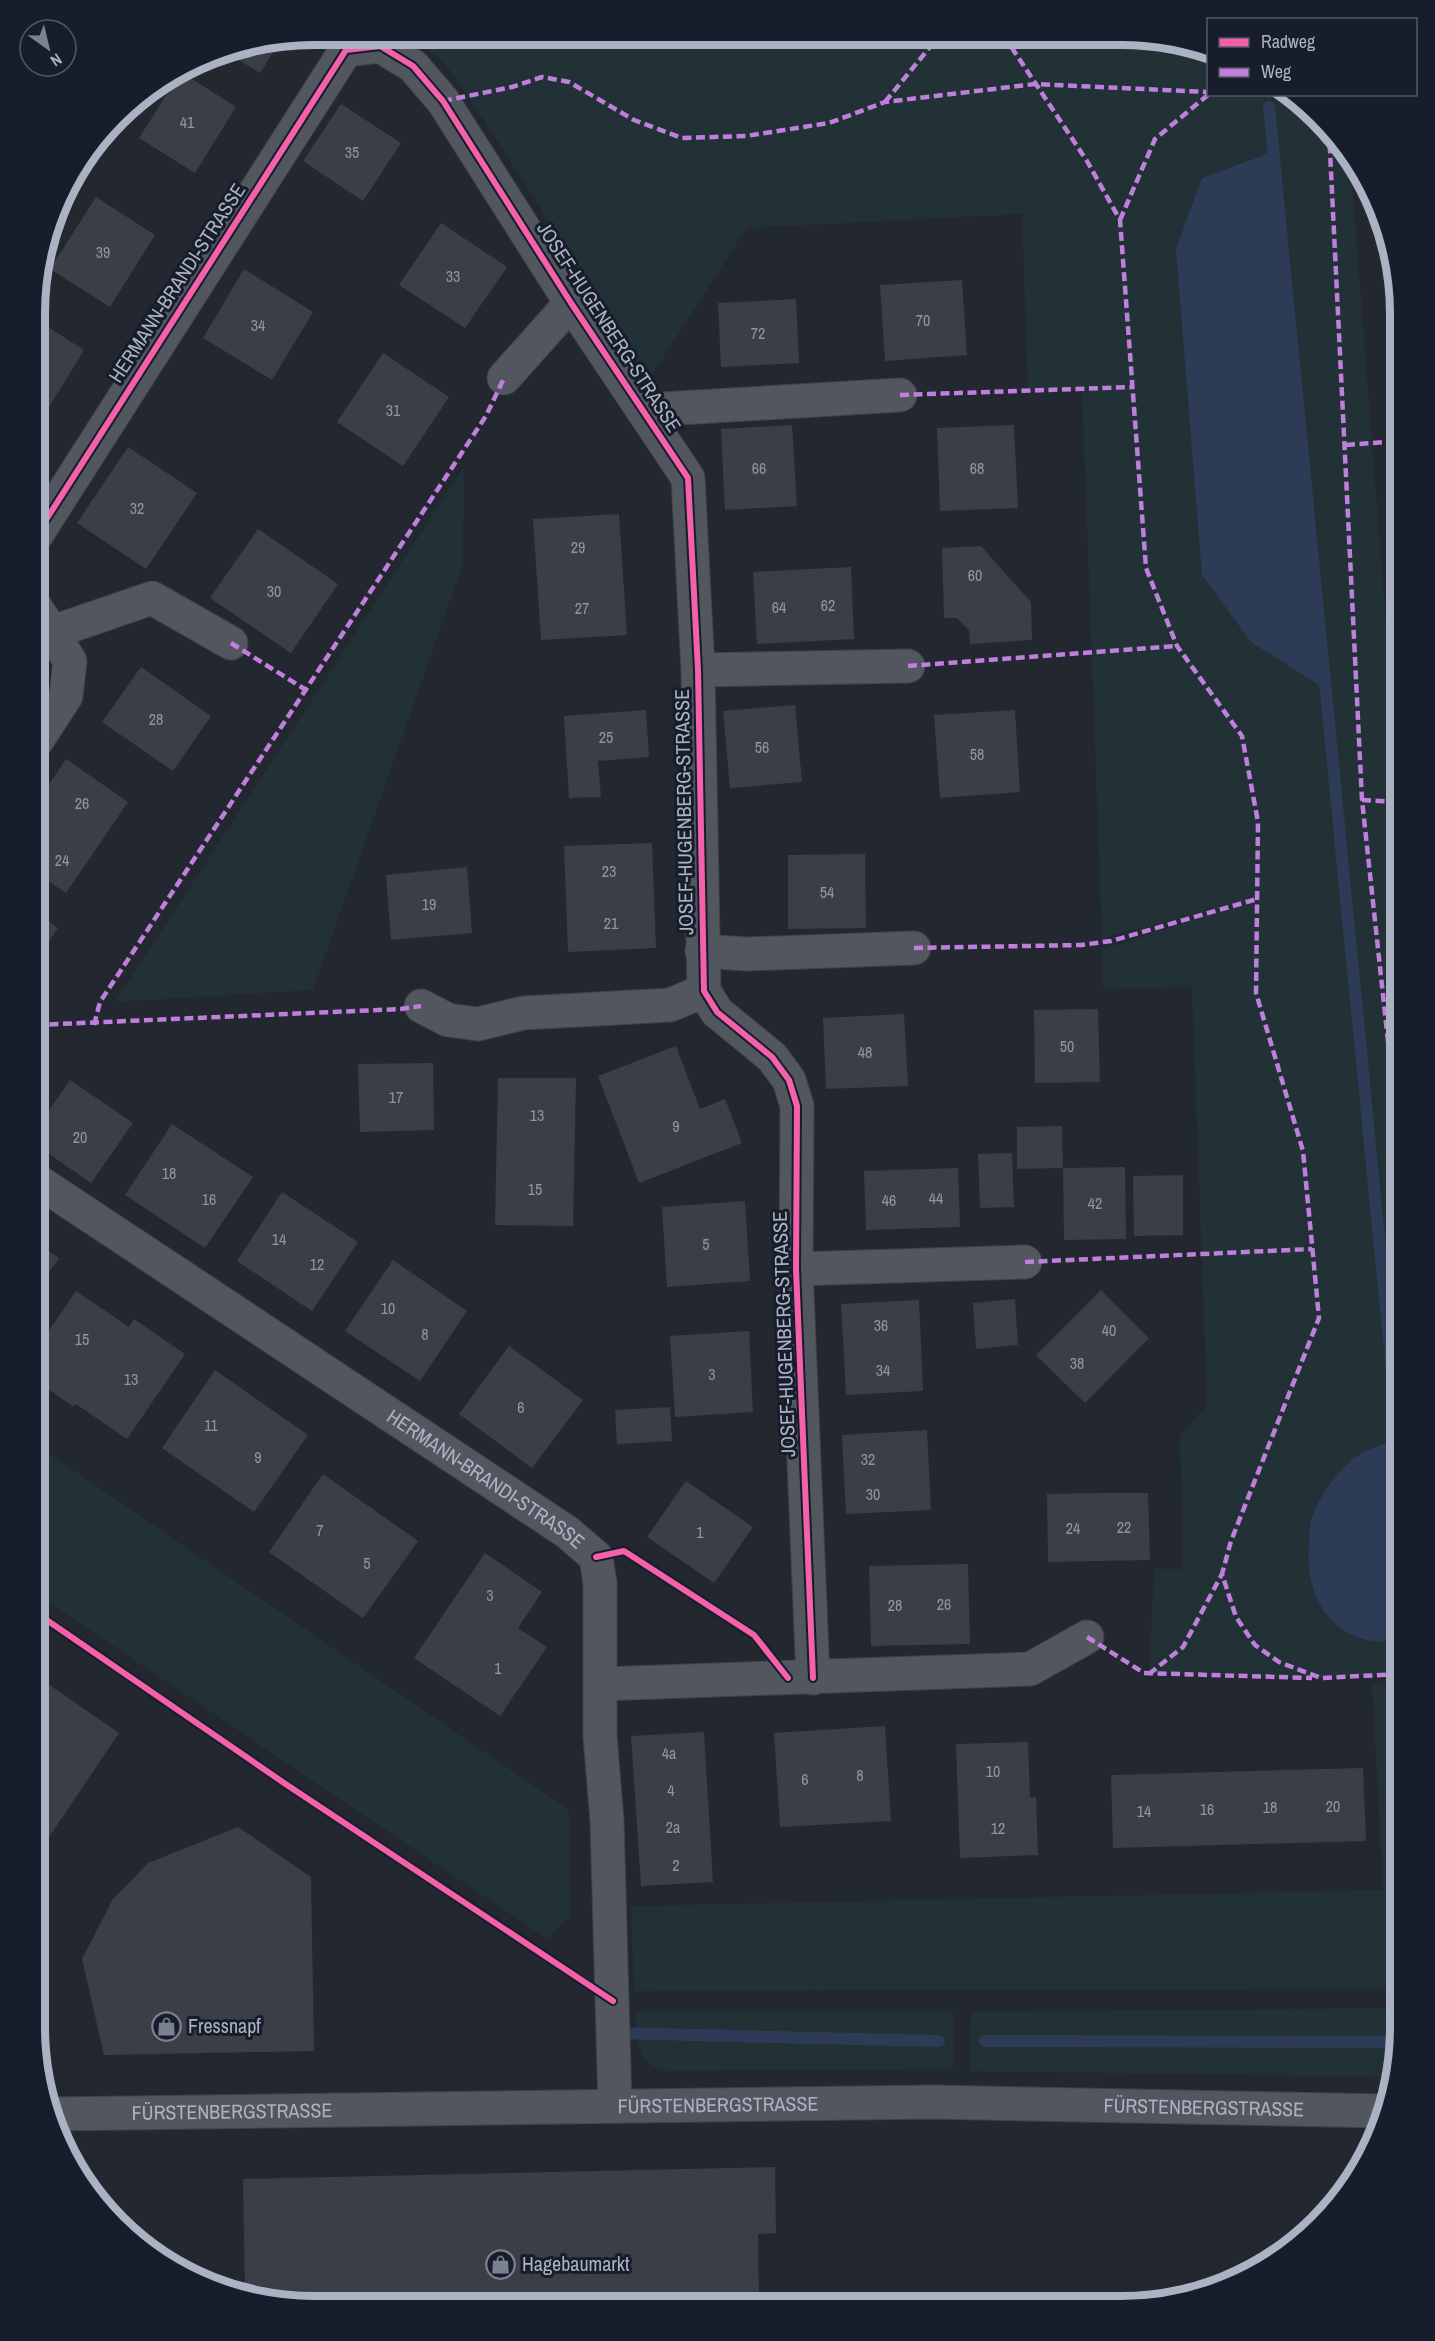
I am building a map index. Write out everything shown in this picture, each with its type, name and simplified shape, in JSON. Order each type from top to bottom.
[{"type":"street","name":"JOSEF-HUGENBERG-STRASSE","points":[[346,50],[380,46],[413,66],[443,101],[571,303],[645,410],[688,478],[698,669],[704,991],[717,1012],[772,1057],[789,1080],[797,1106],[796,1269],[813,1678]]},
{"type":"street","name":"HERMANN-BRANDI-STRASSE","points":[[45,520],[346,50]]},
{"type":"street","name":"JOSEF-HUGENBERG-STRASSE","points":[[504,378],[571,303]]},
{"type":"street","name":"JOSEF-HUGENBERG-STRASSE","points":[[645,410],[900,395]]},
{"type":"street","points":[[45,620],[152,598],[231,643]]},
{"type":"street","points":[[45,622],[70,661],[66,696],[45,728]]},
{"type":"street","name":"JOSEF-HUGENBERG-STRASSE","points":[[698,669],[908,666]]},
{"type":"street","name":"JOSEF-HUGENBERG-STRASSE","points":[[702,951],[746,954],[914,948]]},
{"type":"street","points":[[421,1006],[448,1020],[478,1024],[523,1013],[670,1005],[704,991]]},
{"type":"street","name":"HERMANN-BRANDI-STRASSE","points":[[45,1186],[567,1532],[596,1557],[600,1583],[600,1736],[607,1832],[615,2106]]},
{"type":"street","name":"JOSEF-HUGENBERG-STRASSE","points":[[796,1269],[1025,1262]]},
{"type":"street","points":[[601,1684],[1030,1669],[1087,1637]]},
{"type":"street","name":"FÜRSTENBERGSTRASSE","points":[[59,2114],[932,2102],[1377,2111]]},
{"type":"shaded area","points":[[423,45],[1121,45],[1156,47],[1207,59],[1207,96],[1278,96],[1323,137],[1351,176],[1390,674],[1390,1443],[1361,1453],[1384,1643],[1390,1642],[1390,1675],[1321,1678],[1149,1674],[1154,1569],[1183,1569],[1180,1435],[1207,1406],[1192,987],[1103,989],[1102,950],[1245,902],[1102,938],[1082,390],[1028,392],[1022,214],[747,228],[649,379],[495,137],[447,66]]},
{"type":"shaded area","points":[[464,467],[463,564],[313,990],[115,1002]]},
{"type":"shaded area","points":[[45,1451],[569,1810],[571,1916],[547,1939],[45,1600]]},
{"type":"shaded area","points":[[1390,1684],[1390,1929],[1386,1929],[1388,1989],[634,1991],[631,1906],[1383,1890],[1372,1685]]},
{"type":"shaded area","points":[[1390,2008],[1388,2062],[1385,2077],[970,2071],[971,2012]]},
{"type":"shaded area","points":[[635,2011],[953,2011],[953,2069],[666,2071],[656,2068],[643,2056],[637,2040]]},
{"type":"water","points":[[1273,152],[1324,688],[1251,642],[1202,575],[1176,249],[1202,178]]},
{"type":"water","points":[[1390,1442],[1390,1640],[1359,1638],[1343,1630],[1330,1618],[1320,1603],[1309,1566],[1310,1527],[1320,1499],[1346,1465],[1371,1449]]},
{"type":"building","points":[[276,48],[260,73],[234,57]]},
{"type":"building","points":[[188,76],[236,107],[195,173],[139,138],[173,85]]},
{"type":"building","points":[[341,104],[401,143],[363,201],[303,161]]},
{"type":"building","points":[[96,197],[155,235],[110,307],[50,269]]},
{"type":"building","points":[[441,223],[507,267],[465,328],[399,285]]},
{"type":"building","points":[[244,269],[313,312],[272,380],[203,338]]},
{"type":"building","points":[[962,280],[967,355],[885,361],[880,285]]},
{"type":"building","points":[[796,299],[799,363],[721,367],[718,303]]},
{"type":"building","points":[[45,325],[84,350],[45,414]]},
{"type":"building","points":[[383,353],[449,397],[403,466],[337,422]]},
{"type":"building","points":[[792,425],[797,506],[725,510],[721,429]]},
{"type":"building","points":[[1014,425],[1018,508],[940,511],[937,428]]},
{"type":"building","points":[[128,447],[197,493],[146,569],[77,523]]},
{"type":"building","points":[[619,514],[627,635],[541,640],[533,519]]},
{"type":"building","points":[[258,529],[338,584],[291,653],[210,598]]},
{"type":"building","points":[[981,546],[1031,602],[1032,640],[970,644],[969,630],[957,618],[944,618],[942,548]]},
{"type":"building","points":[[851,567],[854,639],[757,644],[753,572]]},
{"type":"building","points":[[141,667],[211,716],[173,771],[102,722]]},
{"type":"building","points":[[795,705],[802,782],[730,788],[723,711]]},
{"type":"building","points":[[646,710],[649,757],[598,761],[601,797],[569,798],[564,716]]},
{"type":"building","points":[[1015,710],[1020,792],[940,798],[934,715]]},
{"type":"building","points":[[66,759],[128,802],[66,893],[45,879],[45,790]]},
{"type":"building","points":[[652,843],[656,948],[568,952],[564,846]]},
{"type":"building","points":[[865,854],[866,928],[788,929],[788,855]]},
{"type":"building","points":[[467,867],[472,933],[391,940],[386,875]]},
{"type":"building","points":[[45,919],[58,928],[45,947]]},
{"type":"building","points":[[1098,1009],[1100,1082],[1035,1083],[1034,1010]]},
{"type":"building","points":[[904,1014],[908,1086],[826,1089],[823,1018]]},
{"type":"building","points":[[676,1046],[700,1109],[725,1099],[742,1143],[639,1183],[598,1076]]},
{"type":"building","points":[[433,1063],[434,1130],[360,1132],[358,1064]]},
{"type":"building","points":[[498,1078],[576,1078],[573,1226],[495,1225]]},
{"type":"building","points":[[70,1080],[133,1123],[91,1183],[45,1151],[45,1116]]},
{"type":"building","points":[[172,1124],[253,1177],[205,1248],[125,1195]]},
{"type":"building","points":[[1062,1126],[1063,1168],[1017,1169],[1017,1127]]},
{"type":"building","points":[[1012,1153],[1014,1207],[980,1208],[978,1154]]},
{"type":"building","points":[[1125,1167],[1126,1239],[1064,1240],[1063,1168]]},
{"type":"building","points":[[958,1168],[960,1227],[866,1230],[864,1171]]},
{"type":"building","points":[[1183,1175],[1183,1235],[1134,1236],[1133,1176]]},
{"type":"building","points":[[282,1192],[358,1242],[312,1311],[237,1261]]},
{"type":"building","points":[[745,1201],[750,1281],[667,1287],[662,1207]]},
{"type":"building","points":[[45,1248],[59,1258],[45,1278]]},
{"type":"building","points":[[393,1260],[467,1311],[420,1381],[345,1331]]},
{"type":"building","points":[[1101,1290],[1149,1338],[1085,1403],[1036,1355]]},
{"type":"building","points":[[76,1291],[129,1327],[134,1319],[185,1354],[127,1439],[76,1404],[74,1407],[45,1387],[45,1336]]},
{"type":"building","points":[[1015,1299],[1018,1345],[976,1349],[973,1303]]},
{"type":"building","points":[[919,1300],[923,1391],[846,1395],[841,1304]]},
{"type":"building","points":[[749,1331],[753,1412],[675,1417],[670,1336]]},
{"type":"building","points":[[509,1346],[583,1400],[532,1468],[459,1414]]},
{"type":"building","points":[[215,1370],[308,1435],[254,1512],[162,1448]]},
{"type":"building","points":[[670,1407],[672,1441],[617,1444],[615,1410]]},
{"type":"building","points":[[927,1430],[931,1510],[846,1514],[842,1435]]},
{"type":"building","points":[[323,1474],[418,1541],[363,1618],[269,1552]]},
{"type":"building","points":[[686,1481],[753,1527],[714,1583],[647,1537]]},
{"type":"building","points":[[1148,1493],[1150,1560],[1048,1562],[1047,1494]]},
{"type":"building","points":[[485,1553],[542,1592],[518,1628],[547,1647],[500,1716],[414,1658]]},
{"type":"building","points":[[968,1564],[970,1644],[871,1646],[869,1566]]},
{"type":"building","points":[[45,1682],[119,1733],[45,1843]]},
{"type":"building","points":[[885,1726],[891,1821],[780,1827],[774,1733]]},
{"type":"building","points":[[704,1732],[713,1882],[641,1886],[631,1736]]},
{"type":"building","points":[[1028,1742],[1030,1798],[1036,1797],[1038,1855],[960,1858],[956,1744]]},
{"type":"building","points":[[1363,1768],[1366,1841],[1113,1848],[1111,1775]]},
{"type":"building","points":[[238,1827],[311,1877],[314,2051],[104,2055],[82,1959],[113,1899],[148,1863]]},
{"type":"building","name":"Hagebaumarkt","points":[[775,2167],[776,2233],[758,2234],[759,2296],[314,2296],[279,2294],[245,2287],[243,2179]]},
{"type":"waterway","points":[[1269,107],[1390,1350]]},
{"type":"waterway","points":[[615,2033],[939,2041]]},
{"type":"waterway","points":[[985,2041],[1389,2042]]},
{"type":"marked path","points":[[346,50],[350,45]]},
{"type":"marked path","points":[[885,102],[932,45]]},
{"type":"marked path","points":[[1010,45],[1087,161],[1120,220],[1146,568],[1177,646],[1242,736],[1258,822],[1256,993],[1303,1151],[1319,1318],[1231,1541],[1222,1574],[1236,1617],[1255,1645],[1279,1662],[1321,1678],[1390,1675]]},
{"type":"marked path","points":[[443,101],[512,87],[542,77],[569,82],[634,120],[682,138],[746,136],[829,123],[885,102],[1035,84],[1207,92]]},
{"type":"marked path","points":[[1120,220],[1155,139],[1207,96]]},
{"type":"marked path","points":[[1330,145],[1362,800],[1390,1060]]},
{"type":"marked path","points":[[94,1025],[100,1002],[486,416],[504,378]]},
{"type":"marked path","points":[[900,395],[1134,387]]},
{"type":"marked path","points":[[1346,445],[1390,442]]},
{"type":"marked path","points":[[231,643],[306,690]]},
{"type":"marked path","points":[[908,666],[1177,646]]},
{"type":"marked path","points":[[1362,800],[1390,801]]},
{"type":"marked path","points":[[914,948],[1081,945],[1111,941],[1257,899]]},
{"type":"marked path","points":[[45,1025],[401,1009],[421,1006]]},
{"type":"marked path","points":[[1025,1262],[1312,1249]]},
{"type":"marked path","points":[[1149,1674],[1183,1647],[1222,1574]]},
{"type":"marked path","points":[[1087,1637],[1144,1673],[1312,1678]]},
{"type":"cycle path","points":[[45,521],[346,50],[380,46],[413,66],[443,101],[571,303],[688,478],[698,670],[704,991],[717,1012],[772,1057],[789,1080],[797,1106],[796,1269],[813,1678]]},
{"type":"cycle path","points":[[596,1557],[624,1551],[754,1635],[788,1678]]},
{"type":"cycle path","points":[[45,1619],[287,1785],[613,2001]]},
{"type":"place","name":"Fressnapf","points":[[167,2026]]},
{"type":"place","name":"Hagebaumarkt","points":[[501,2264]]}]
